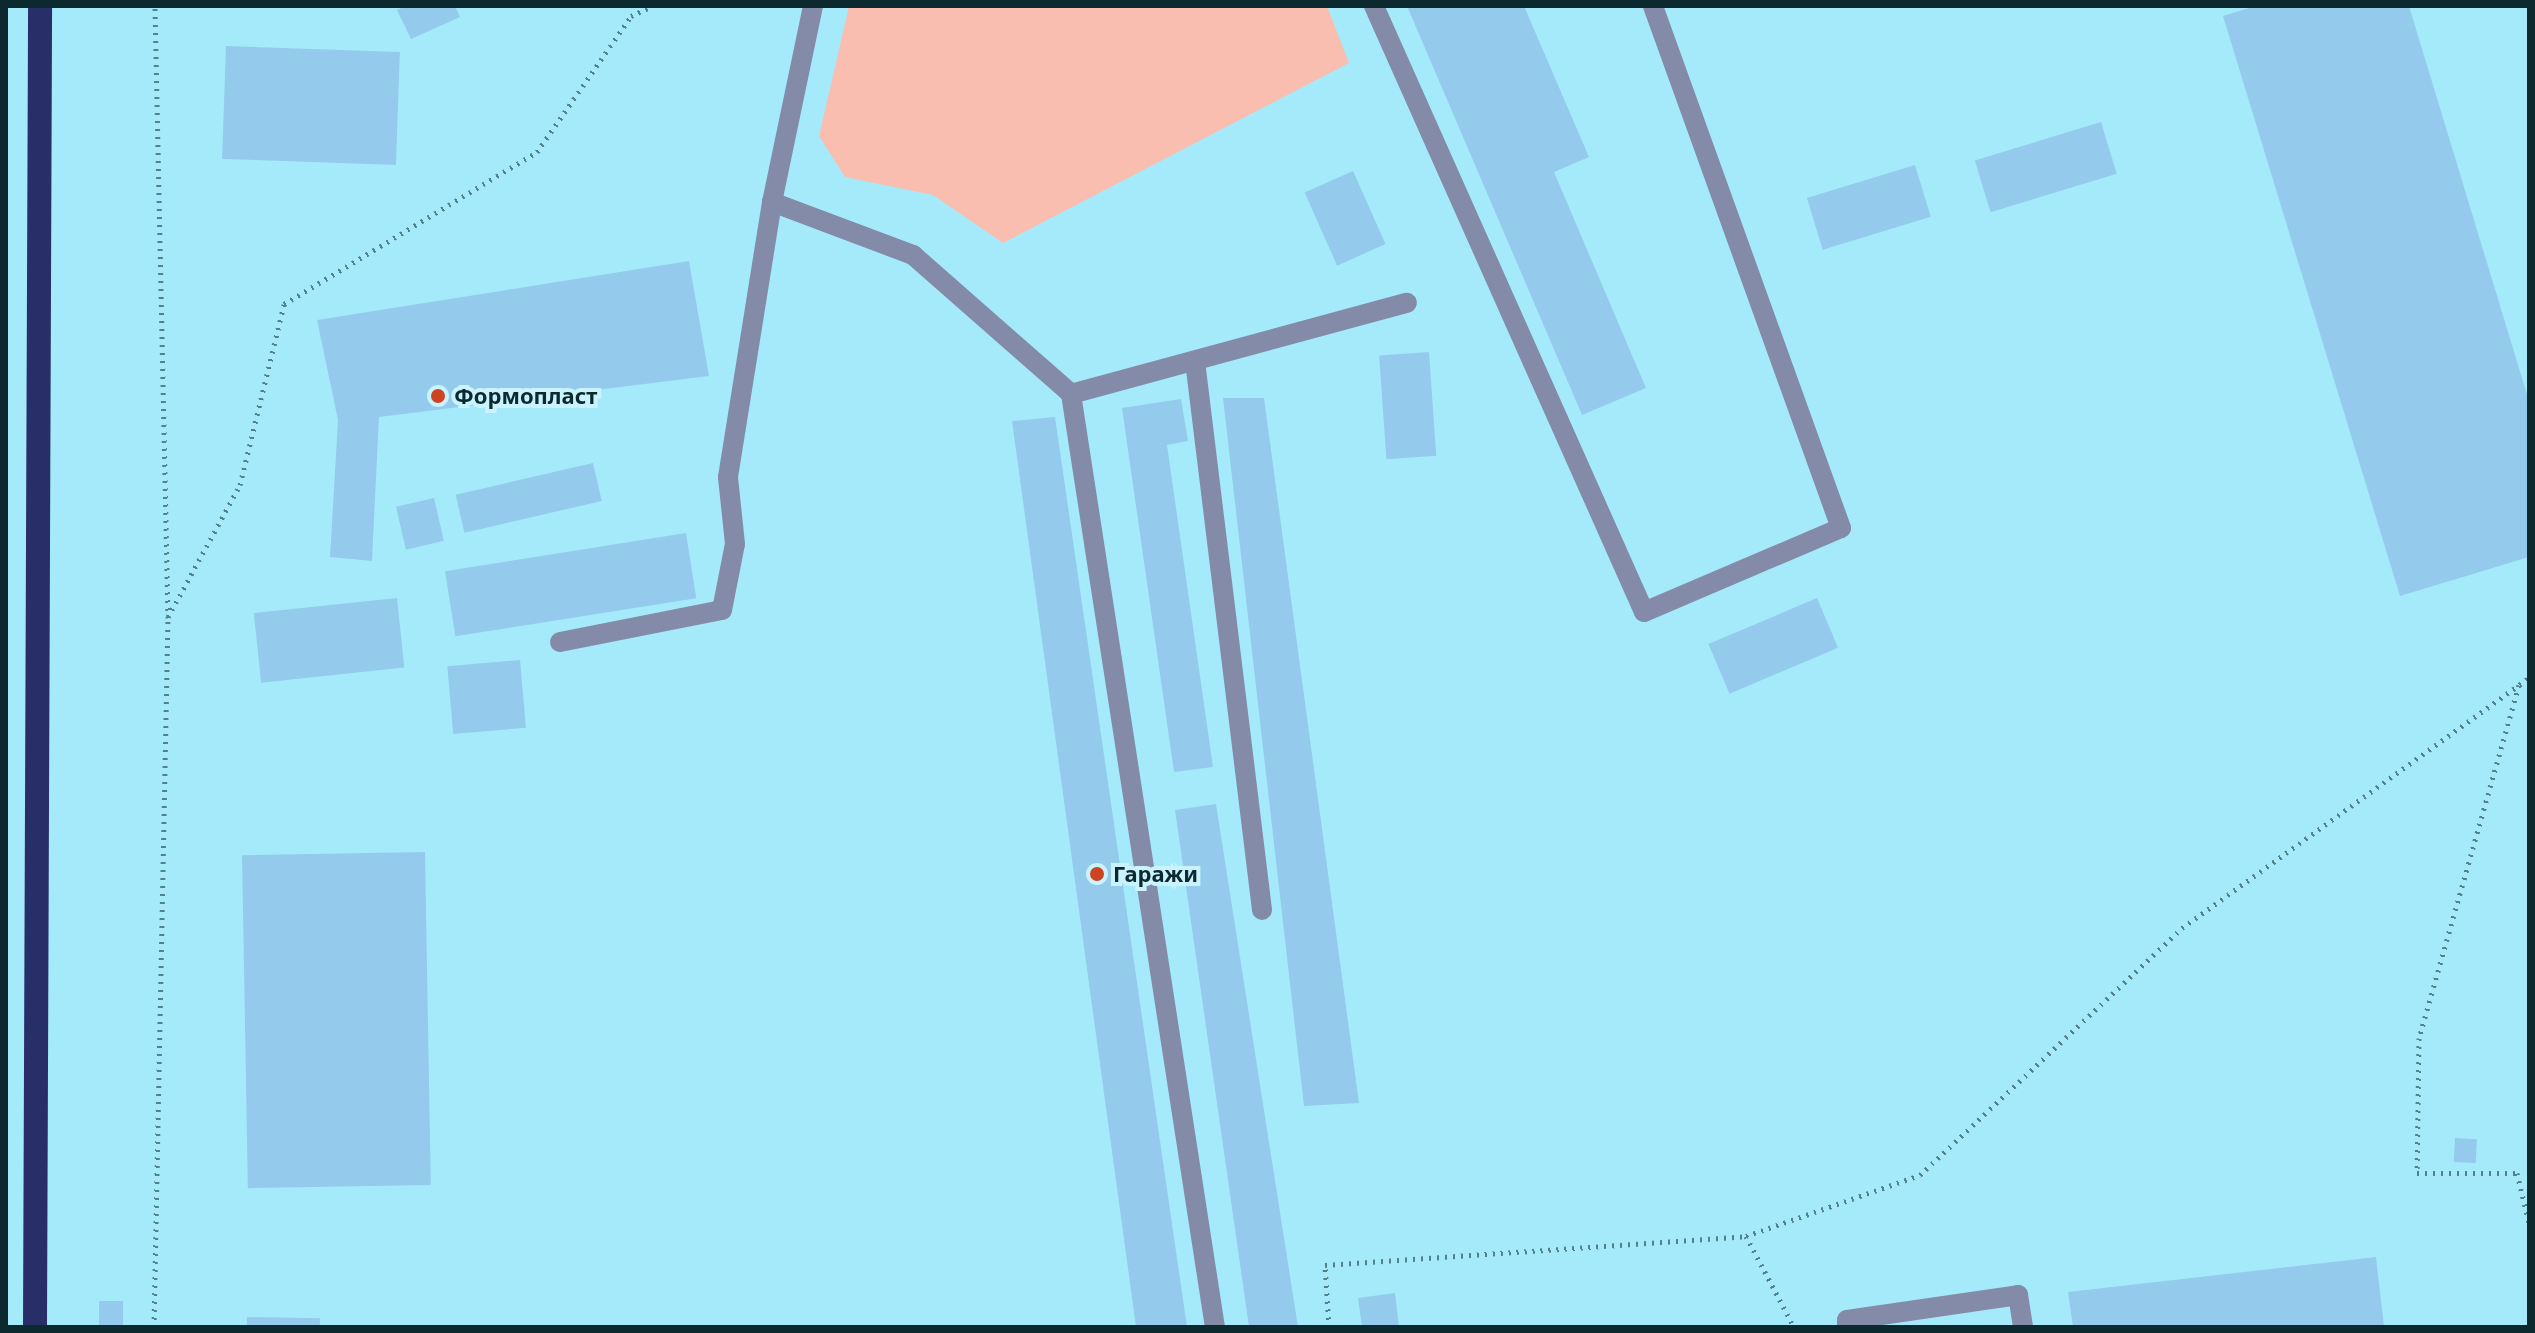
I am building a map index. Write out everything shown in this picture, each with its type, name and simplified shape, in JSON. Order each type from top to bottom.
[{"type":"highway","points":[[35,1327],[40,6]]},
{"type":"street","points":[[560,642],[722,610],[735,544],[728,477],[772,202],[813,6]]},
{"type":"street","points":[[1374,6],[1644,612],[1841,528],[1653,6]]},
{"type":"street","points":[[772,202],[913,255],[1071,394],[1215,1327]]},
{"type":"street","points":[[1071,394],[1407,303]]},
{"type":"street","points":[[1195,361],[1262,910]]},
{"type":"street","points":[[1847,1327],[1847,1320],[2018,1295],[2023,1327]]},
{"type":"path","points":[[154,1327],[168,618],[155,6]]},
{"type":"path","points":[[168,618],[240,485],[284,304],[537,152],[631,16],[652,6]]},
{"type":"path","points":[[1329,1327],[1325,1265],[1746,1236],[1920,1175],[2182,928],[2529,678]]},
{"type":"path","points":[[2519,685],[2419,1038],[2417,1173],[2517,1173],[2529,1223]]},
{"type":"path","points":[[1746,1236],[1792,1318],[1794,1327]]},
{"type":"shaded area","points":[[849,6],[1327,6],[1349,63],[1003,243],[933,195],[845,177],[819,136]]},
{"type":"building","points":[[406,6],[455,6],[460,17],[411,39],[397,10]]},
{"type":"building","points":[[1407,6],[1524,6],[1589,157],[1554,172],[1646,388],[1582,415]]},
{"type":"building","points":[[2256,6],[2409,6],[2529,401],[2529,557],[2400,596],[2223,16]]},
{"type":"building","points":[[226,46],[400,52],[396,165],[222,159]]},
{"type":"building","points":[[2101,122],[2117,174],[1991,212],[1975,161]]},
{"type":"building","points":[[1915,165],[1931,217],[1823,250],[1807,198]]},
{"type":"building","points":[[1353,171],[1386,244],[1337,266],[1305,193]]},
{"type":"building","name":"Формопласт","points":[[689,261],[709,376],[379,417],[372,561],[330,557],[338,420],[317,320]]},
{"type":"building","points":[[1429,352],[1436,456],[1386,459],[1379,355]]},
{"type":"building","points":[[1223,398],[1264,398],[1359,1103],[1304,1106]]},
{"type":"building","points":[[1181,399],[1188,441],[1167,445],[1213,767],[1174,772],[1122,408]]},
{"type":"building","name":"Гаражи","points":[[1055,417],[1187,1327],[1136,1327],[1012,421]]},
{"type":"building","points":[[593,463],[602,501],[464,533],[456,495]]},
{"type":"building","points":[[434,498],[444,541],[406,550],[396,507]]},
{"type":"building","points":[[686,533],[696,598],[455,636],[445,571]]},
{"type":"building","points":[[397,598],[404,668],[261,683],[254,613]]},
{"type":"building","points":[[1817,598],[1838,648],[1729,694],[1708,644]]},
{"type":"building","points":[[520,660],[526,728],[453,734],[447,666]]},
{"type":"building","name":"Гаражи","points":[[1216,804],[1298,1327],[1249,1327],[1175,810]]},
{"type":"building","points":[[425,852],[431,1185],[248,1188],[242,855]]},
{"type":"building","points":[[2455,1138],[2477,1139],[2476,1163],[2454,1162]]},
{"type":"building","points":[[2376,1257],[2384,1327],[2073,1327],[2068,1292]]},
{"type":"building","points":[[1395,1293],[1399,1327],[1362,1327],[1358,1298]]},
{"type":"building","points":[[99,1301],[123,1301],[123,1327],[99,1327]]},
{"type":"building","points":[[247,1317],[320,1318],[320,1327],[247,1327]]},
{"type":"place","name":"Формопласт","points":[[438,396]]},
{"type":"place","name":"Гаражи","points":[[1097,874]]}]
